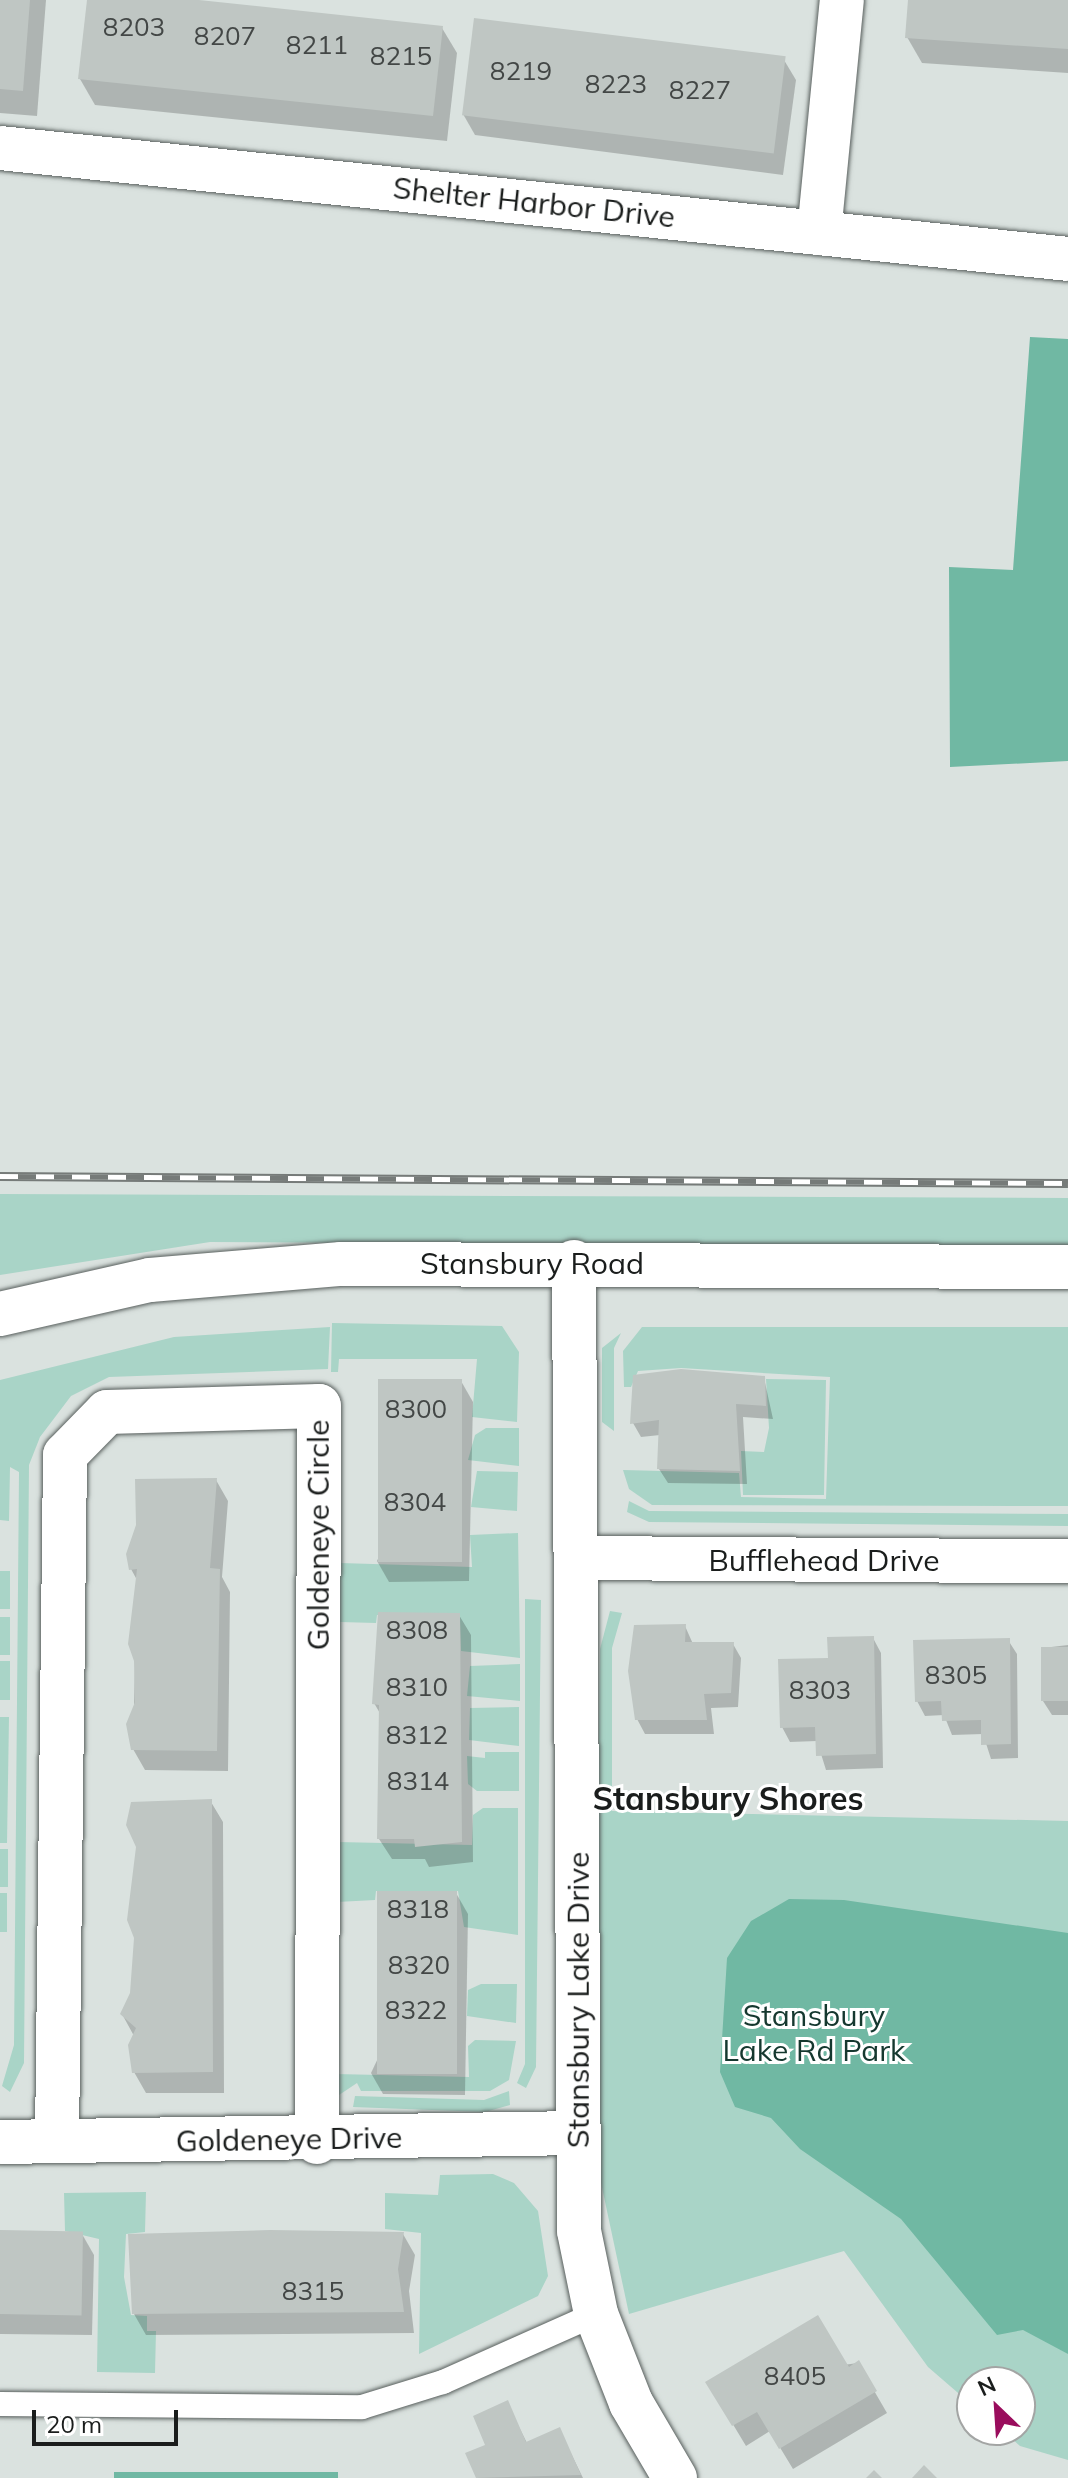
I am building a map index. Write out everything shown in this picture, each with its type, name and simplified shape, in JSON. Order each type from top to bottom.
[{"type":"street","points":[[819,233],[842,0]]},
{"type":"street","name":"Shelter Harbor Drive","points":[[0,148],[1068,259]]},
{"type":"street","name":"Stansbury Road","points":[[0,1314],[150,1280],[341,1264],[574,1262],[1068,1267]]},
{"type":"street","name":"Stansbury Lake Drive","points":[[574,1262],[580,1558],[579,2231],[596,2314],[631,2403],[675,2478]]},
{"type":"street","name":"Goldeneye Circle","points":[[57,2141],[65,1455],[107,1412],[319,1406],[317,2142]]},
{"type":"street","name":"Bufflehead Drive","points":[[580,1558],[1068,1561]]},
{"type":"street","name":"Goldeneye Drive","points":[[0,2142],[317,2142],[577,2133]]},
{"type":"lane","points":[[0,2404],[362,2407],[443,2382],[596,2314]]},
{"type":"green space","points":[[0,1194],[1068,1198],[1068,1247],[210,1242],[0,1275]]},
{"type":"green space","points":[[332,1323],[502,1326],[519,1352],[517,1422],[472,1417],[477,1359],[339,1359],[338,1372],[331,1372]]},
{"type":"green space","points":[[330,1327],[328,1369],[109,1377],[71,1396],[40,1437],[29,1465],[24,2063],[10,2092],[2,2086],[14,2045],[19,1472],[10,1467],[9,1521],[0,1520],[0,1380],[174,1337]]},
{"type":"green space","points":[[642,1327],[1068,1327],[1068,1506],[652,1505],[629,1489],[623,1470],[739,1473],[741,1497],[826,1499],[830,1377],[681,1368],[638,1371],[631,1387],[624,1387],[623,1351]]},
{"type":"green space","points":[[621,1333],[614,1348],[614,1431],[602,1422],[602,1348]]},
{"type":"green space","points":[[766,1379],[826,1380],[824,1495],[743,1495],[741,1451],[764,1452],[769,1428]]},
{"type":"green space","points":[[486,1428],[519,1428],[519,1466],[468,1460],[475,1435]]},
{"type":"green space","points":[[477,1471],[518,1472],[517,1511],[471,1507]]},
{"type":"green space","points":[[629,1501],[649,1511],[1068,1514],[1068,1526],[649,1522],[627,1512]]},
{"type":"green space","points":[[518,1533],[520,1658],[461,1651],[460,1620],[377,1615],[376,1623],[340,1622],[340,1563],[472,1567],[470,1535]]},
{"type":"green space","points":[[0,1571],[10,1571],[10,1609],[0,1609]]},
{"type":"green space","points":[[525,1599],[541,1600],[536,2067],[526,2088],[517,2083],[525,2064]]},
{"type":"green space","name":"Stansbury Lake Rd Park","points":[[610,1611],[622,1613],[612,1648],[612,1811],[1068,1821],[1068,2460],[1020,2446],[1036,2446],[1036,2366],[956,2366],[956,2391],[928,2367],[844,2251],[629,2314],[594,2150],[600,1649]]},
{"type":"green space","points":[[0,1617],[10,1617],[10,1655],[0,1655]]},
{"type":"green space","points":[[0,1661],[10,1661],[10,1700],[0,1700]]},
{"type":"green space","points":[[520,1664],[520,1701],[467,1696],[470,1666]]},
{"type":"green space","points":[[519,1707],[519,1746],[469,1740],[470,1708]]},
{"type":"green space","points":[[0,1717],[9,1717],[7,1843],[0,1843]]},
{"type":"green space","points":[[485,1752],[519,1752],[519,1791],[477,1791],[468,1784],[467,1756],[485,1758]]},
{"type":"green space","points":[[483,1808],[518,1808],[518,1935],[464,1927],[458,1891],[376,1891],[375,1900],[337,1902],[338,1842],[472,1845],[473,1815]]},
{"type":"green space","points":[[0,1849],[8,1849],[8,1887],[0,1887]]},
{"type":"green space","points":[[0,1893],[7,1893],[7,1932],[0,1932]]},
{"type":"green space","points":[[481,1984],[517,1984],[516,2023],[467,2016],[468,1990]]},
{"type":"green space","points":[[475,2040],[516,2041],[509,2080],[490,2091],[361,2091],[357,2083],[339,2095],[334,2081],[335,2074],[469,2077],[468,2046]]},
{"type":"green space","points":[[509,2091],[510,2105],[485,2112],[353,2107],[355,2096],[484,2100]]},
{"type":"green space","points":[[493,2174],[514,2183],[538,2211],[548,2276],[538,2296],[419,2354],[421,2233],[385,2229],[385,2193],[438,2195],[440,2175]]},
{"type":"green space","points":[[146,2192],[145,2232],[126,2234],[124,2277],[131,2315],[147,2316],[147,2331],[156,2331],[155,2373],[97,2372],[99,2239],[65,2231],[64,2193]]},
{"type":"shaded area","points":[[1030,337],[1068,339],[1068,761],[950,767],[949,567],[1013,570]]},
{"type":"shaded area","points":[[789,1899],[844,1900],[1068,1933],[1068,2354],[1023,2330],[997,2335],[901,2219],[800,2149],[771,2118],[735,2107],[720,2072],[727,1958],[751,1921]]},
{"type":"shaded area","points":[[114,2472],[338,2472],[338,2478],[114,2478]]},
{"type":"building","points":[[0,0],[30,0],[23,91],[0,89]]},
{"type":"building","points":[[87,0],[199,0],[443,26],[433,116],[78,79]]},
{"type":"building","points":[[908,0],[1068,0],[1068,49],[905,38]]},
{"type":"building","points":[[474,18],[786,56],[774,154],[462,115]]},
{"type":"building","points":[[681,1369],[765,1376],[766,1406],[736,1404],[740,1471],[657,1469],[659,1420],[630,1424],[633,1375]]},
{"type":"building","points":[[378,1379],[462,1379],[462,1562],[378,1562]]},
{"type":"building","points":[[217,1478],[210,1568],[220,1569],[217,1751],[131,1750],[126,1724],[135,1702],[134,1661],[128,1644],[137,1569],[129,1570],[126,1554],[136,1525],[135,1479]]},
{"type":"building","points":[[378,1612],[460,1613],[462,1842],[415,1847],[414,1839],[377,1839],[379,1705],[372,1704]]},
{"type":"building","points":[[686,1624],[685,1642],[734,1642],[731,1693],[704,1694],[707,1720],[635,1720],[628,1671],[634,1625]]},
{"type":"building","points":[[874,1636],[876,1754],[816,1756],[815,1727],[780,1728],[778,1659],[828,1658],[827,1637]]},
{"type":"building","points":[[1010,1638],[1011,1744],[981,1745],[981,1720],[942,1721],[941,1701],[915,1702],[913,1640]]},
{"type":"building","points":[[1041,1647],[1068,1647],[1068,1701],[1041,1701]]},
{"type":"building","points":[[212,1799],[213,2072],[132,2073],[128,2045],[136,2028],[120,2014],[130,1993],[134,1938],[127,1920],[136,1847],[126,1825],[131,1802]]},
{"type":"building","points":[[377,1891],[457,1891],[457,2074],[377,2074]]},
{"type":"building","points":[[0,2230],[83,2231],[82,2315],[0,2314]]},
{"type":"building","points":[[270,2230],[404,2232],[398,2269],[404,2312],[132,2314],[128,2234]]},
{"type":"building","points":[[818,2315],[849,2367],[859,2360],[877,2391],[779,2449],[757,2412],[732,2426],[705,2382]]},
{"type":"building","points":[[508,2400],[526,2442],[560,2427],[581,2475],[476,2478],[465,2453],[485,2445],[473,2416]]},
{"type":"building","points":[[924,2465],[937,2478],[912,2478]]},
{"type":"building","points":[[874,2470],[882,2478],[866,2478]]},
{"type":"railway","points":[[0,1176],[1068,1183]]},
{"type":"district","name":"Stansbury Shores","points":[[728,1798]]}]
